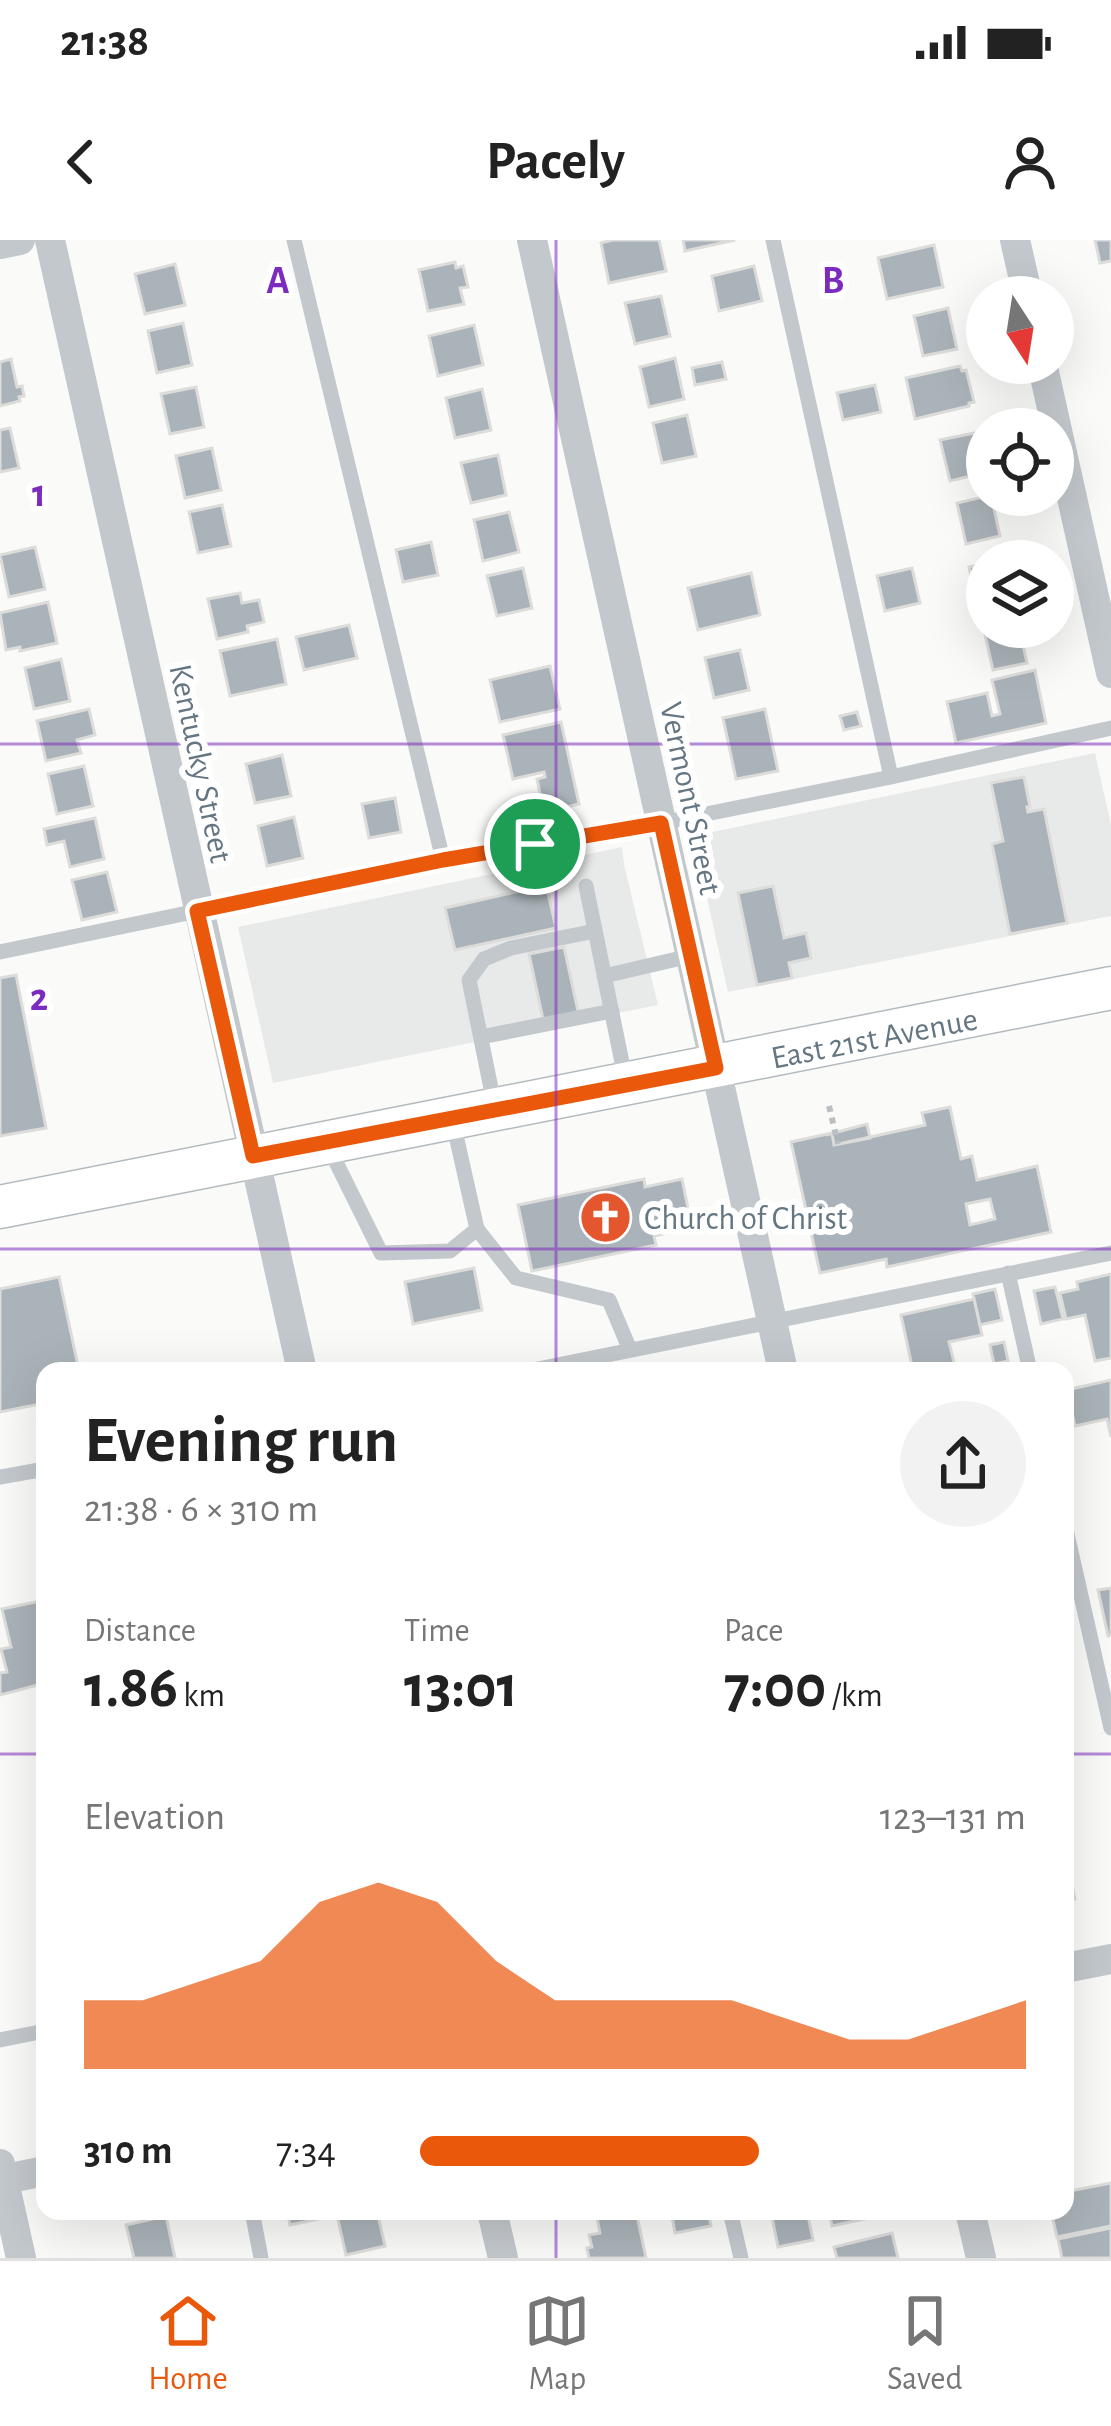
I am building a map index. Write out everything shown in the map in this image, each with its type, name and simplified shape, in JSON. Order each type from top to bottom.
[{"type":"street","points":[[0,244],[20,240]]},
{"type":"street","name":"Kentucky Street","points":[[50,240],[300,1362]]},
{"type":"street","name":"Vermont Street","points":[[532,240],[781,1362]]},
{"type":"street","points":[[1015,240],[1023,276]]},
{"type":"street","points":[[1047,384],[1111,673]]},
{"type":"street","name":"East 21st Avenue","points":[[0,1207],[1111,988]]},
{"type":"street","points":[[1074,1966],[1111,1959]]},
{"type":"street","points":[[21,2258],[1,2174],[36,2172]]},
{"type":"street","points":[[494,2220],[502,2258]]},
{"type":"street","points":[[972,2220],[981,2258]]},
{"type":"lane","points":[[293,240],[443,860]]},
{"type":"lane","points":[[772,240],[891,777]]},
{"type":"lane","points":[[0,952],[443,860],[891,777],[1111,728]]},
{"type":"lane","points":[[586,886],[627,1085]]},
{"type":"lane","points":[[496,1111],[469,980],[484,959],[511,948],[595,931]]},
{"type":"lane","points":[[604,976],[690,956]]},
{"type":"lane","points":[[481,1037],[612,1012]]},
{"type":"lane","points":[[453,1119],[477,1228],[516,1278],[609,1300],[631,1350]]},
{"type":"lane","points":[[325,1141],[381,1253],[450,1251],[477,1228]]},
{"type":"lane","points":[[573,1362],[1111,1252]]},
{"type":"lane","points":[[1008,1273],[1028,1362]]},
{"type":"lane","points":[[0,1477],[36,1470]]},
{"type":"lane","points":[[1074,1565],[1111,1728]]},
{"type":"lane","points":[[0,2041],[36,2033]]},
{"type":"lane","points":[[253,2220],[262,2258]]},
{"type":"lane","points":[[732,2220],[741,2258]]},
{"type":"path","points":[[830,1106],[838,1144]]},
{"type":"shaded area","points":[[1095,753],[1111,825],[1111,916],[728,992],[693,836]]},
{"type":"shaded area","points":[[622,847],[658,1005],[273,1083],[238,927]]},
{"type":"building","points":[[659,240],[666,271],[609,283],[601,243]]},
{"type":"building","points":[[683,240],[735,240],[685,251]]},
{"type":"building","points":[[1095,240],[1111,240],[1111,261],[1100,263]]},
{"type":"building","points":[[934,245],[943,287],[887,299],[878,258]]},
{"type":"building","points":[[455,262],[456,268],[463,266],[468,287],[460,288],[464,304],[428,311],[419,270]]},
{"type":"building","points":[[175,264],[185,305],[145,314],[135,274]]},
{"type":"building","points":[[754,266],[762,301],[719,311],[712,276]]},
{"type":"building","points":[[661,296],[670,336],[635,344],[625,303]]},
{"type":"building","points":[[948,308],[957,349],[923,356],[914,316]]},
{"type":"building","points":[[183,323],[192,365],[157,373],[148,331]]},
{"type":"building","points":[[474,325],[483,365],[438,376],[429,336]]},
{"type":"building","points":[[675,358],[684,399],[649,407],[640,367]]},
{"type":"building","points":[[11,359],[17,387],[22,386],[24,396],[0,406],[0,362]]},
{"type":"building","points":[[722,362],[726,379],[695,385],[692,368]]},
{"type":"building","points":[[960,366],[966,370],[974,402],[915,419],[906,378]]},
{"type":"building","points":[[875,385],[881,412],[843,420],[837,393]]},
{"type":"building","points":[[196,387],[204,427],[170,434],[161,394]]},
{"type":"building","points":[[482,389],[491,430],[455,438],[446,398]]},
{"type":"building","points":[[687,415],[696,456],[662,463],[653,423]]},
{"type":"building","points":[[10,428],[19,468],[0,472],[0,430]]},
{"type":"building","points":[[966,435],[966,477],[950,481],[940,440]]},
{"type":"building","points":[[212,448],[221,490],[185,498],[176,456]]},
{"type":"building","points":[[498,455],[506,495],[471,503],[461,463]]},
{"type":"building","points":[[966,501],[966,516],[996,516],[1000,536],[966,540],[966,544],[957,503]]},
{"type":"building","points":[[222,505],[231,546],[198,553],[189,512]]},
{"type":"building","points":[[509,512],[519,552],[483,561],[474,520]]},
{"type":"building","points":[[431,542],[438,575],[403,582],[396,550]]},
{"type":"building","points":[[35,547],[45,589],[9,597],[0,555]]},
{"type":"building","points":[[523,568],[532,608],[497,616],[487,576]]},
{"type":"building","points":[[912,568],[920,603],[885,611],[877,576]]},
{"type":"building","points":[[751,573],[760,615],[698,630],[688,588]]},
{"type":"building","points":[[240,593],[242,603],[259,600],[264,622],[247,626],[248,632],[217,639],[208,599]]},
{"type":"building","points":[[48,602],[57,643],[6,650],[0,613]]},
{"type":"building","points":[[349,625],[357,658],[304,670],[296,637]]},
{"type":"building","points":[[277,639],[286,684],[230,696],[220,651]]},
{"type":"building","points":[[988,648],[1024,648],[1027,663],[993,670]]},
{"type":"building","points":[[740,650],[749,690],[714,698],[705,658]]},
{"type":"building","points":[[61,659],[70,701],[34,709],[25,668]]},
{"type":"building","points":[[550,666],[560,709],[500,722],[490,680]]},
{"type":"building","points":[[1035,670],[1046,723],[956,743],[947,702],[987,693],[992,716],[1000,714],[992,680]]},
{"type":"building","points":[[89,709],[95,735],[77,740],[81,753],[46,761],[37,721]]},
{"type":"building","points":[[765,709],[778,771],[736,779],[723,718]]},
{"type":"building","points":[[857,712],[861,726],[844,730],[840,716]]},
{"type":"building","points":[[561,722],[579,804],[544,812],[537,779],[545,777],[544,772],[513,779],[503,735]]},
{"type":"building","points":[[282,755],[291,796],[255,803],[246,764]]},
{"type":"building","points":[[84,766],[93,806],[57,814],[48,774]]},
{"type":"building","points":[[1024,777],[1028,812],[1044,809],[1067,923],[1010,934],[992,844],[1003,841],[991,783]]},
{"type":"building","points":[[395,798],[401,832],[369,838],[362,804]]},
{"type":"building","points":[[294,817],[303,858],[267,866],[258,826]]},
{"type":"building","points":[[95,818],[104,859],[70,867],[64,841],[47,845],[44,829]]},
{"type":"building","points":[[107,872],[117,912],[82,920],[72,880]]},
{"type":"building","points":[[546,885],[556,928],[455,950],[445,908]]},
{"type":"building","points":[[773,886],[784,938],[806,933],[811,958],[789,963],[792,978],[757,985],[738,893]]},
{"type":"building","points":[[564,947],[579,1016],[544,1024],[529,954]]},
{"type":"building","points":[[16,975],[46,1128],[0,1136],[0,978]]},
{"type":"building","points":[[950,1107],[961,1159],[972,1156],[977,1180],[1037,1166],[1051,1232],[887,1267],[886,1259],[820,1273],[791,1142],[832,1133],[834,1145],[925,1125],[922,1113]],"holes":[[[990,1199],[995,1219],[970,1225],[966,1204]]]},
{"type":"building","points":[[867,1124],[870,1138],[834,1145],[832,1133]]},
{"type":"building","name":"Church of Christ","points":[[644,1179],[645,1187],[682,1179],[692,1228],[654,1236],[656,1245],[532,1271],[518,1205]]},
{"type":"building","points":[[474,1268],[482,1310],[413,1324],[405,1282]]},
{"type":"building","points":[[1111,1274],[1111,1358],[1095,1361],[1085,1315],[1066,1319],[1060,1293],[1078,1289],[1077,1282]]},
{"type":"building","points":[[59,1277],[77,1362],[36,1362],[36,1405],[0,1412],[0,1289]]},
{"type":"building","points":[[1055,1287],[1063,1319],[1041,1324],[1034,1291]]},
{"type":"building","points":[[995,1289],[1002,1320],[980,1325],[973,1294]]},
{"type":"building","points":[[974,1299],[982,1335],[949,1342],[954,1362],[911,1362],[901,1315]]},
{"type":"building","points":[[1004,1342],[1008,1361],[994,1362],[990,1345]]},
{"type":"building","points":[[1111,1380],[1111,1437],[1107,1419],[1075,1426],[1074,1388]]},
{"type":"building","points":[[1111,1588],[1111,1635],[1108,1636],[1098,1590]]},
{"type":"building","points":[[36,1602],[36,1685],[0,1695],[0,1673],[7,1672],[1,1649],[11,1647],[2,1609]]},
{"type":"building","points":[[1111,2183],[1111,2226],[1057,2237],[1053,2220],[1074,2220],[1074,2190]]},
{"type":"building","points":[[167,2220],[175,2258],[134,2258],[126,2225]]},
{"type":"building","points":[[338,2220],[379,2220],[385,2246],[346,2255]]},
{"type":"building","points":[[597,2220],[638,2220],[646,2258],[589,2258],[589,2235],[600,2233]]},
{"type":"building","points":[[673,2220],[710,2220],[711,2226],[675,2233]]},
{"type":"building","points":[[773,2220],[809,2220],[813,2240],[778,2247]]},
{"type":"building","points":[[1111,2228],[1111,2258],[1062,2258],[1058,2239]]},
{"type":"building","points":[[892,2233],[898,2258],[837,2258],[834,2247]]},
{"type":"place","name":"Church of Christ","points":[[605,1217]]},
{"type":"route","points":[[661,823],[716,1068],[253,1156],[197,911],[535,844],[661,823]]}]
